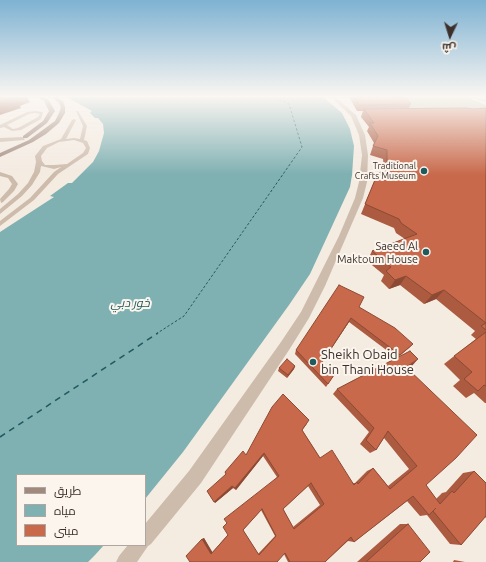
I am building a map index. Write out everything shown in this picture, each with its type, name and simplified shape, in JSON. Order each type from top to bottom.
[{"type":"main road","points":[[0,150],[22,139],[43,123]]},
{"type":"main road","points":[[0,156],[31,141],[56,123]]},
{"type":"street","points":[[146,537],[195,477],[285,346],[305,315],[320,286],[359,198],[363,182],[365,168],[364,145],[358,123]]},
{"type":"street","points":[[0,140],[22,139]]},
{"type":"street","points":[[125,562],[138,546]]},
{"type":"lane","points":[[2,126],[12,130],[19,129],[31,123]]},
{"type":"lane","points":[[63,140],[72,123]]},
{"type":"lane","points":[[82,140],[85,126],[84,123]]},
{"type":"lane","points":[[0,212],[20,195],[30,184],[37,172],[39,162],[38,156],[48,145],[63,140],[82,140],[87,143],[87,151],[82,157],[66,165],[51,177],[28,203],[0,224]]},
{"type":"lane","points":[[39,162],[48,167],[66,165]]},
{"type":"lane","points":[[2,173],[13,179],[15,184]]},
{"type":"lane","points":[[15,184],[30,184]]},
{"type":"lane","points":[[0,201],[12,190],[15,184]]},
{"type":"water","name":"خور دبي","points":[[347,123],[354,146],[350,187],[310,274],[183,452],[146,498],[146,474],[16,474],[16,546],[103,546],[95,555],[88,562],[0,562],[0,232],[54,197],[50,196],[68,183],[72,183],[93,162],[99,151],[104,133],[103,124]]},
{"type":"building","points":[[370,123],[486,123],[486,323],[444,290],[432,295],[406,276],[395,280],[386,271],[391,267],[372,251],[417,234],[401,223],[399,219],[365,204],[377,175],[387,167],[387,150],[373,146],[378,136]]},
{"type":"building","points":[[339,285],[364,297],[359,307],[395,328],[413,344],[400,355],[351,318],[321,364],[336,372],[328,384],[296,350]]},
{"type":"building","points":[[486,323],[486,330],[481,326]]},
{"type":"building","points":[[486,332],[486,386],[484,385],[478,391],[464,379],[472,372],[454,356]]},
{"type":"building","points":[[410,351],[418,359],[406,367],[477,435],[456,458],[426,485],[440,504],[452,491],[454,493],[474,471],[486,483],[486,516],[461,545],[433,511],[429,515],[413,496],[354,542],[351,537],[325,562],[290,562],[285,553],[277,562],[190,562],[186,556],[202,539],[211,554],[228,535],[223,527],[227,523],[224,519],[279,476],[264,453],[235,488],[232,486],[214,502],[207,491],[226,474],[225,472],[243,451],[246,455],[272,407],[283,394],[309,420],[302,430],[320,458],[332,450],[354,485],[357,482],[358,484],[373,468],[390,489],[417,466],[388,431],[376,450],[366,440],[374,428],[337,389]],"holes":[[[311,483],[324,504],[294,529],[283,509]],[[262,509],[276,536],[259,555],[243,530]]]},
{"type":"building","points":[[287,359],[295,366],[288,375],[279,368]]},
{"type":"building","points":[[408,524],[430,552],[420,562],[366,562]]},
{"type":"ferry route","points":[[156,334],[184,316],[302,147],[295,123]]},
{"type":"ferry route","points":[[0,437],[158,333]]},
{"type":"place","name":"Traditional Crafts Museum","points":[[424,171]]},
{"type":"place","name":"Saeed Al Maktoum House","points":[[426,252]]},
{"type":"place","name":"Sheikh Obaid bin Thani House","points":[[313,362]]}]
